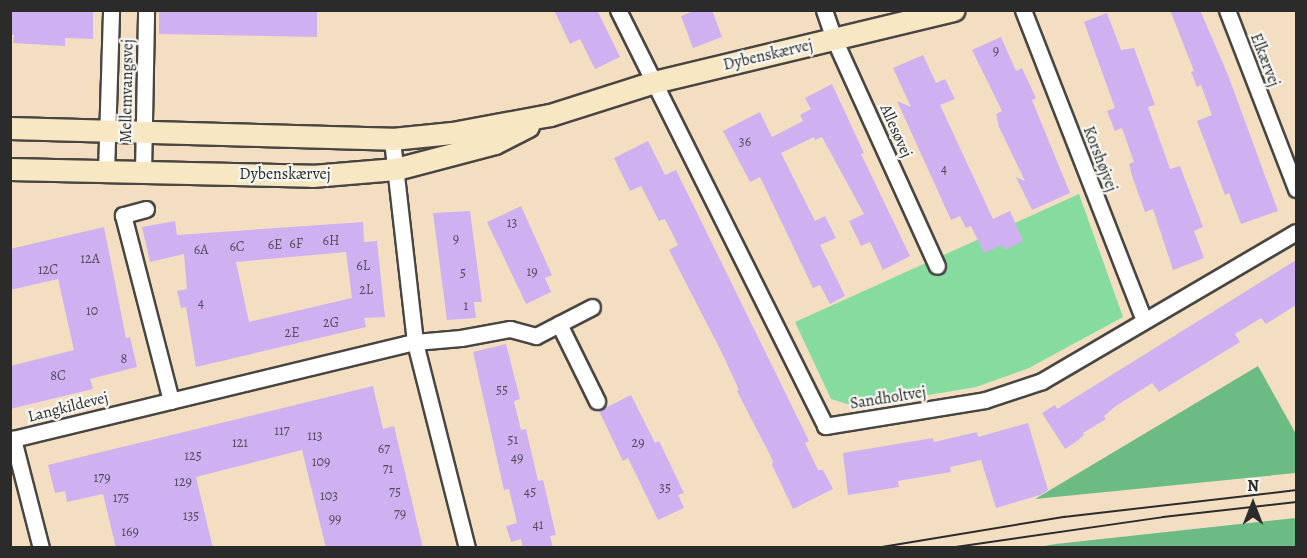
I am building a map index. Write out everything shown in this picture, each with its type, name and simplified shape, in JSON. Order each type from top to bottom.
[{"type":"street","name":"Mellemvangsvej","points":[[106,171],[111,10]]},
{"type":"street","name":"Mellemvangsvej","points":[[143,172],[146,10]]},
{"type":"street","points":[[618,10],[654,82]]},
{"type":"street","name":"Allesøvej","points":[[824,10],[834,39],[937,266]]},
{"type":"street","name":"Dybenskærvej","points":[[10,128],[392,138],[452,133],[550,115],[654,82],[953,10]]},
{"type":"street","name":"Korshøjvej","points":[[1023,10],[1144,320]]},
{"type":"street","name":"Elkærvej","points":[[1227,10],[1296,189]]},
{"type":"street","name":"Sandholtvej","points":[[654,82],[825,426],[985,400],[1042,381],[1296,232]]},
{"type":"street","name":"Dybenskærvej","points":[[10,169],[312,176],[396,169],[495,143],[550,115]]},
{"type":"street","points":[[392,138],[415,342],[467,548]]},
{"type":"street","points":[[146,209],[123,215],[171,401]]},
{"type":"street","name":"Langkildevej","points":[[41,548],[13,439],[415,342],[461,338],[510,329],[536,336],[592,307]]},
{"type":"street","points":[[559,324],[597,401]]},
{"type":"green space","points":[[1079,194],[1123,317],[1029,368],[976,387],[857,407],[831,399],[795,322]]},
{"type":"green space","points":[[1258,366],[1296,434],[1296,473],[1035,499]]},
{"type":"green space","points":[[1296,518],[1296,547],[1038,547],[1056,544]]},
{"type":"building","points":[[10,10],[93,10],[93,39],[65,38],[65,46],[13,43],[14,35],[10,35]]},
{"type":"building","points":[[159,10],[317,10],[317,37],[159,34]]},
{"type":"building","points":[[554,10],[597,10],[620,57],[595,69],[580,39],[570,44]]},
{"type":"building","points":[[696,10],[712,10],[722,37],[693,48],[681,16]]},
{"type":"building","points":[[1170,10],[1200,10],[1228,75],[1278,211],[1241,224],[1229,193],[1225,195],[1197,121],[1212,115],[1201,85],[1197,87],[1191,72],[1194,71]]},
{"type":"building","points":[[1107,13],[1121,50],[1134,48],[1155,105],[1148,107],[1170,169],[1180,166],[1203,227],[1194,231],[1204,258],[1173,270],[1153,209],[1145,212],[1133,179],[1129,164],[1134,162],[1122,128],[1115,131],[1107,111],[1115,108],[1084,22]]},
{"type":"building","points":[[1001,37],[1016,71],[1022,68],[1036,98],[1032,100],[1070,193],[1032,210],[1016,177],[1025,181],[999,127],[996,114],[1002,111],[972,50]]},
{"type":"building","points":[[923,55],[936,83],[945,79],[955,99],[940,105],[993,219],[1010,211],[1023,241],[1005,250],[1003,245],[984,253],[971,226],[966,228],[960,216],[951,220],[897,101],[911,107],[893,68]]},
{"type":"building","points":[[832,84],[864,153],[861,154],[910,256],[883,270],[870,242],[861,246],[849,221],[864,214],[822,137],[815,140],[814,137],[781,153],[815,221],[825,216],[836,238],[820,245],[845,296],[830,304],[820,285],[813,288],[760,177],[750,182],[723,131],[760,112],[772,137],[803,121],[800,115],[811,109],[805,98]]},
{"type":"building","points":[[648,141],[665,175],[676,170],[809,441],[805,443],[818,470],[823,470],[833,489],[793,509],[772,465],[773,461],[737,391],[739,390],[722,353],[669,250],[678,245],[665,219],[659,221],[641,186],[630,191],[614,158]]},
{"type":"building","points":[[521,206],[552,275],[545,278],[551,292],[526,304],[487,222]]},
{"type":"building","points":[[470,211],[482,302],[474,302],[476,318],[447,320],[433,213]]},
{"type":"building","points":[[175,221],[177,235],[363,222],[364,242],[377,241],[385,317],[364,318],[366,327],[196,367],[186,307],[181,308],[177,291],[187,289],[184,254],[150,262],[142,227]],"holes":[[[346,252],[352,298],[249,322],[236,262]]]},
{"type":"building","points":[[104,227],[126,338],[130,337],[137,367],[90,379],[93,389],[10,409],[10,366],[74,350],[58,279],[10,290],[10,249]]},
{"type":"building","points":[[1296,260],[1296,305],[1266,324],[1261,318],[1235,334],[1240,342],[1159,392],[1152,383],[1116,406],[1104,416],[1106,419],[1083,433],[1084,435],[1065,449],[1042,413],[1055,405],[1057,409]]},
{"type":"building","points":[[506,344],[520,399],[514,401],[521,430],[526,429],[538,481],[543,480],[556,535],[550,536],[553,548],[523,548],[521,539],[511,542],[506,526],[517,523],[509,489],[504,490],[473,352]]},
{"type":"building","points":[[373,386],[383,429],[394,426],[423,548],[326,548],[302,450],[196,477],[213,548],[116,548],[103,494],[67,502],[65,491],[55,493],[48,465]]},
{"type":"building","points":[[631,395],[655,443],[659,441],[684,493],[678,495],[684,508],[658,520],[628,458],[623,461],[599,411]]},
{"type":"building","points":[[1028,423],[1048,490],[1040,495],[996,508],[981,460],[950,467],[951,472],[898,481],[899,487],[848,495],[843,453],[933,438],[934,442],[977,432],[978,437]]},
{"type":"tram line","points":[[876,548],[1064,517],[1296,490]]},
{"type":"tram line","points":[[949,548],[1163,517],[1296,502]]}]
